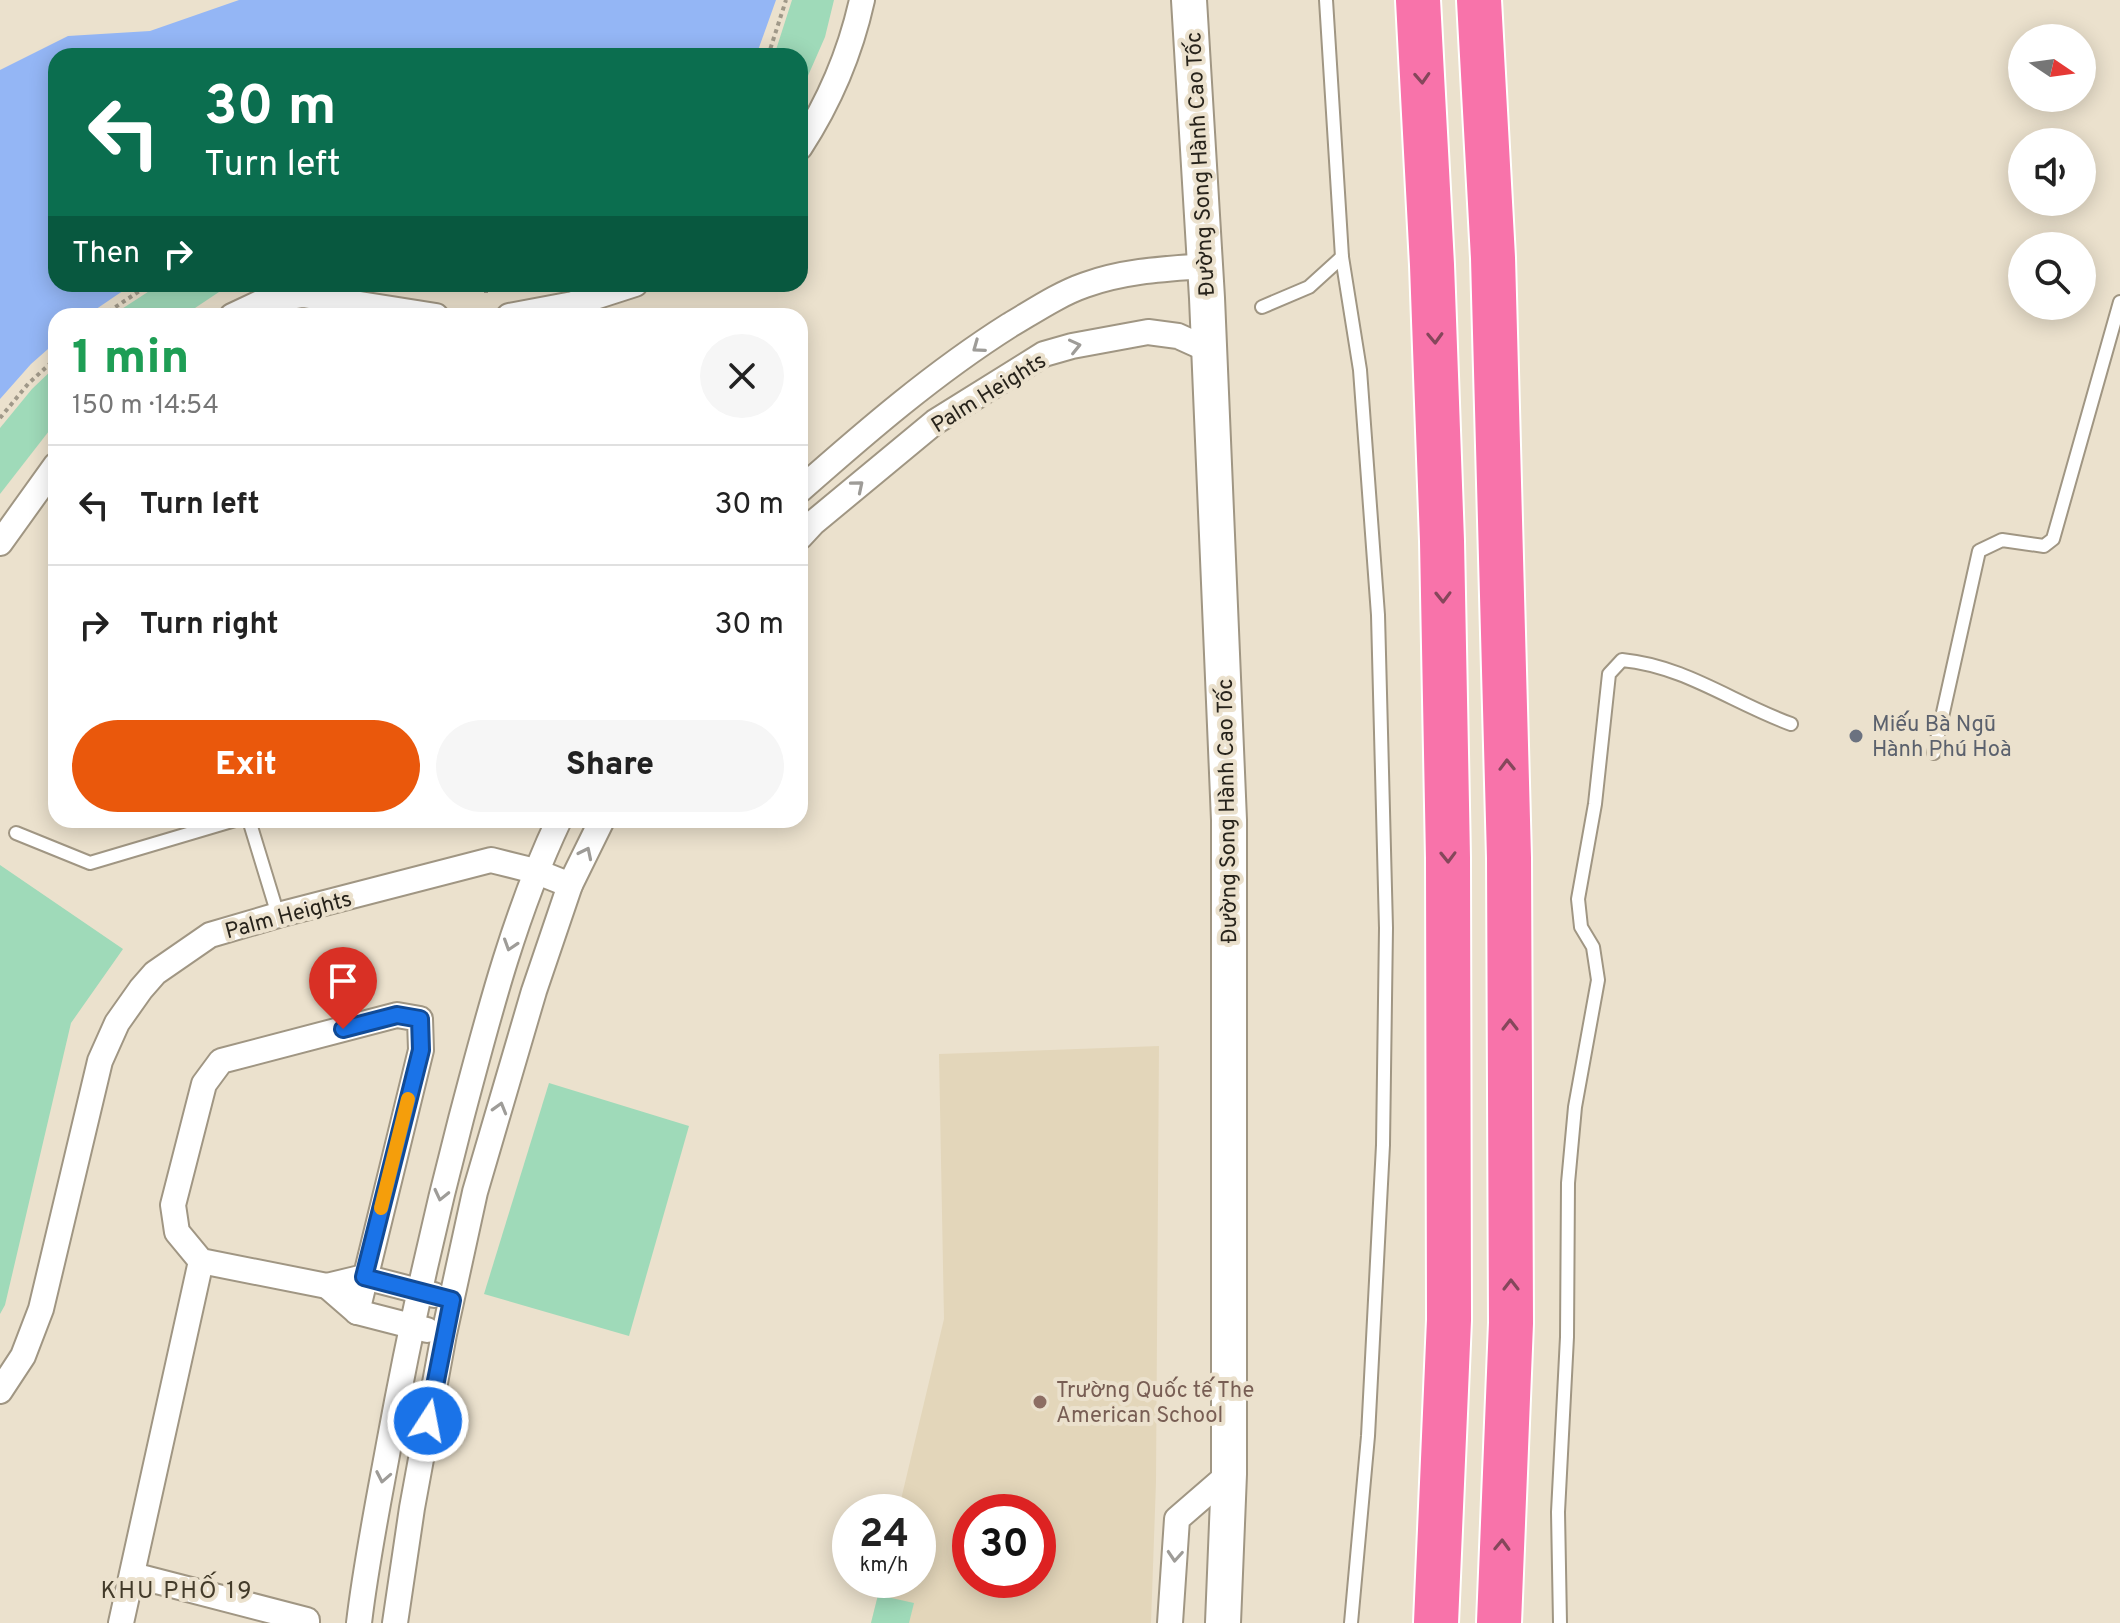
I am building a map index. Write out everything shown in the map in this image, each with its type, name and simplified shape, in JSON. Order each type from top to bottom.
[{"type":"highway","points":[[1418,0],[1442,541],[1448,858],[1449,1320],[1436,1623]]},
{"type":"highway","points":[[1479,0],[1493,258],[1509,858],[1511,1323],[1499,1623]]},
{"type":"main road","name":"Đường Song Hành Cao Tốc","points":[[1189,0],[1205,266],[1229,820],[1229,1474],[1223,1623]]},
{"type":"street","points":[[808,134],[845,63],[862,0]]},
{"type":"street","name":"Palm Heights","points":[[808,483],[893,409],[986,341],[1040,307],[1083,285],[1122,274],[1205,266]]},
{"type":"street","points":[[557,308],[614,292]]},
{"type":"street","points":[[249,308],[264,301],[303,295],[385,308]]},
{"type":"street","name":"Palm Heights","points":[[808,528],[935,422],[1044,354],[1148,332],[1178,336],[1209,350]]},
{"type":"street","points":[[0,543],[48,476]]},
{"type":"street","points":[[359,1623],[364,1573],[419,1291],[497,986],[535,871],[555,828]]},
{"type":"street","points":[[395,1623],[412,1508],[444,1334],[475,1192],[534,991],[570,885],[598,828]]},
{"type":"street","name":"Palm Heights","points":[[0,1391],[23,1356],[33,1333],[104,1052],[117,1023],[155,973],[210,935],[491,860],[535,871],[570,885]]},
{"type":"street","points":[[357,1312],[364,1277],[421,1050],[420,1019],[397,1015],[221,1061],[204,1084],[173,1205],[177,1232],[201,1261],[327,1286],[364,1277],[452,1300]]},
{"type":"street","points":[[121,1623],[201,1261]]},
{"type":"street","points":[[327,1286],[357,1312],[444,1334]]},
{"type":"street","points":[[1170,1623],[1177,1519],[1229,1474]]},
{"type":"street","points":[[133,1575],[307,1620],[307,1623]]},
{"type":"lane","points":[[1326,0],[1342,257],[1360,370],[1377,600],[1386,928],[1383,1145],[1368,1436],[1351,1623]]},
{"type":"lane","points":[[1262,307],[1309,287],[1342,257]]},
{"type":"lane","points":[[1934,753],[1979,551],[2002,540],[2044,546],[2053,539],[2120,302]]},
{"type":"lane","points":[[1560,1623],[1558,1512],[1567,1337],[1568,1183],[1575,1107],[1598,980],[1593,947],[1581,927],[1578,899],[1595,804],[1609,674],[1622,660],[1643,662],[1723,691],[1760,712],[1791,724]]},
{"type":"lane","points":[[16,833],[90,863],[208,828]]},
{"type":"lane","points":[[251,828],[278,915]]},
{"type":"path","points":[[771,48],[786,0]]},
{"type":"path","points":[[114,308],[138,292]]},
{"type":"path","points":[[0,418],[48,365]]},
{"type":"shaded area","name":"Trường Quốc tế The American School","points":[[1159,1046],[1156,1482],[1151,1623],[871,1623],[877,1598],[936,1598],[936,1494],[902,1494],[944,1319],[939,1054]]},
{"type":"green space","points":[[792,0],[834,0],[825,37],[808,76],[808,48],[777,48]]},
{"type":"green space","points":[[148,292],[219,292],[195,308],[123,308]]},
{"type":"green space","points":[[48,374],[48,432],[0,494],[0,428]]},
{"type":"green space","points":[[0,865],[123,949],[71,1023],[5,1305],[0,1314]]},
{"type":"green space","points":[[549,1083],[689,1126],[629,1336],[484,1294]]},
{"type":"green space","points":[[877,1598],[914,1603],[909,1623],[871,1623]]},
{"type":"water","points":[[239,0],[776,0],[759,48],[48,48],[48,292],[121,292],[98,308],[48,308],[48,349],[0,399],[0,70],[68,36],[150,31]]},
{"type":"slow traffic","points":[[381,1208],[408,1099]]},
{"type":"place","name":"Miếu Bà Ngũ Hành Phú Hoà","points":[[1856,736]]},
{"type":"place","name":"Trường Quốc tế The American School","points":[[1040,1402]]},
{"type":"district","name":"KHU PHỐ 19","points":[[177,1590]]},
{"type":"route","points":[[343,1029],[397,1015],[420,1019],[421,1050],[364,1277],[452,1300],[428,1421]]}]
